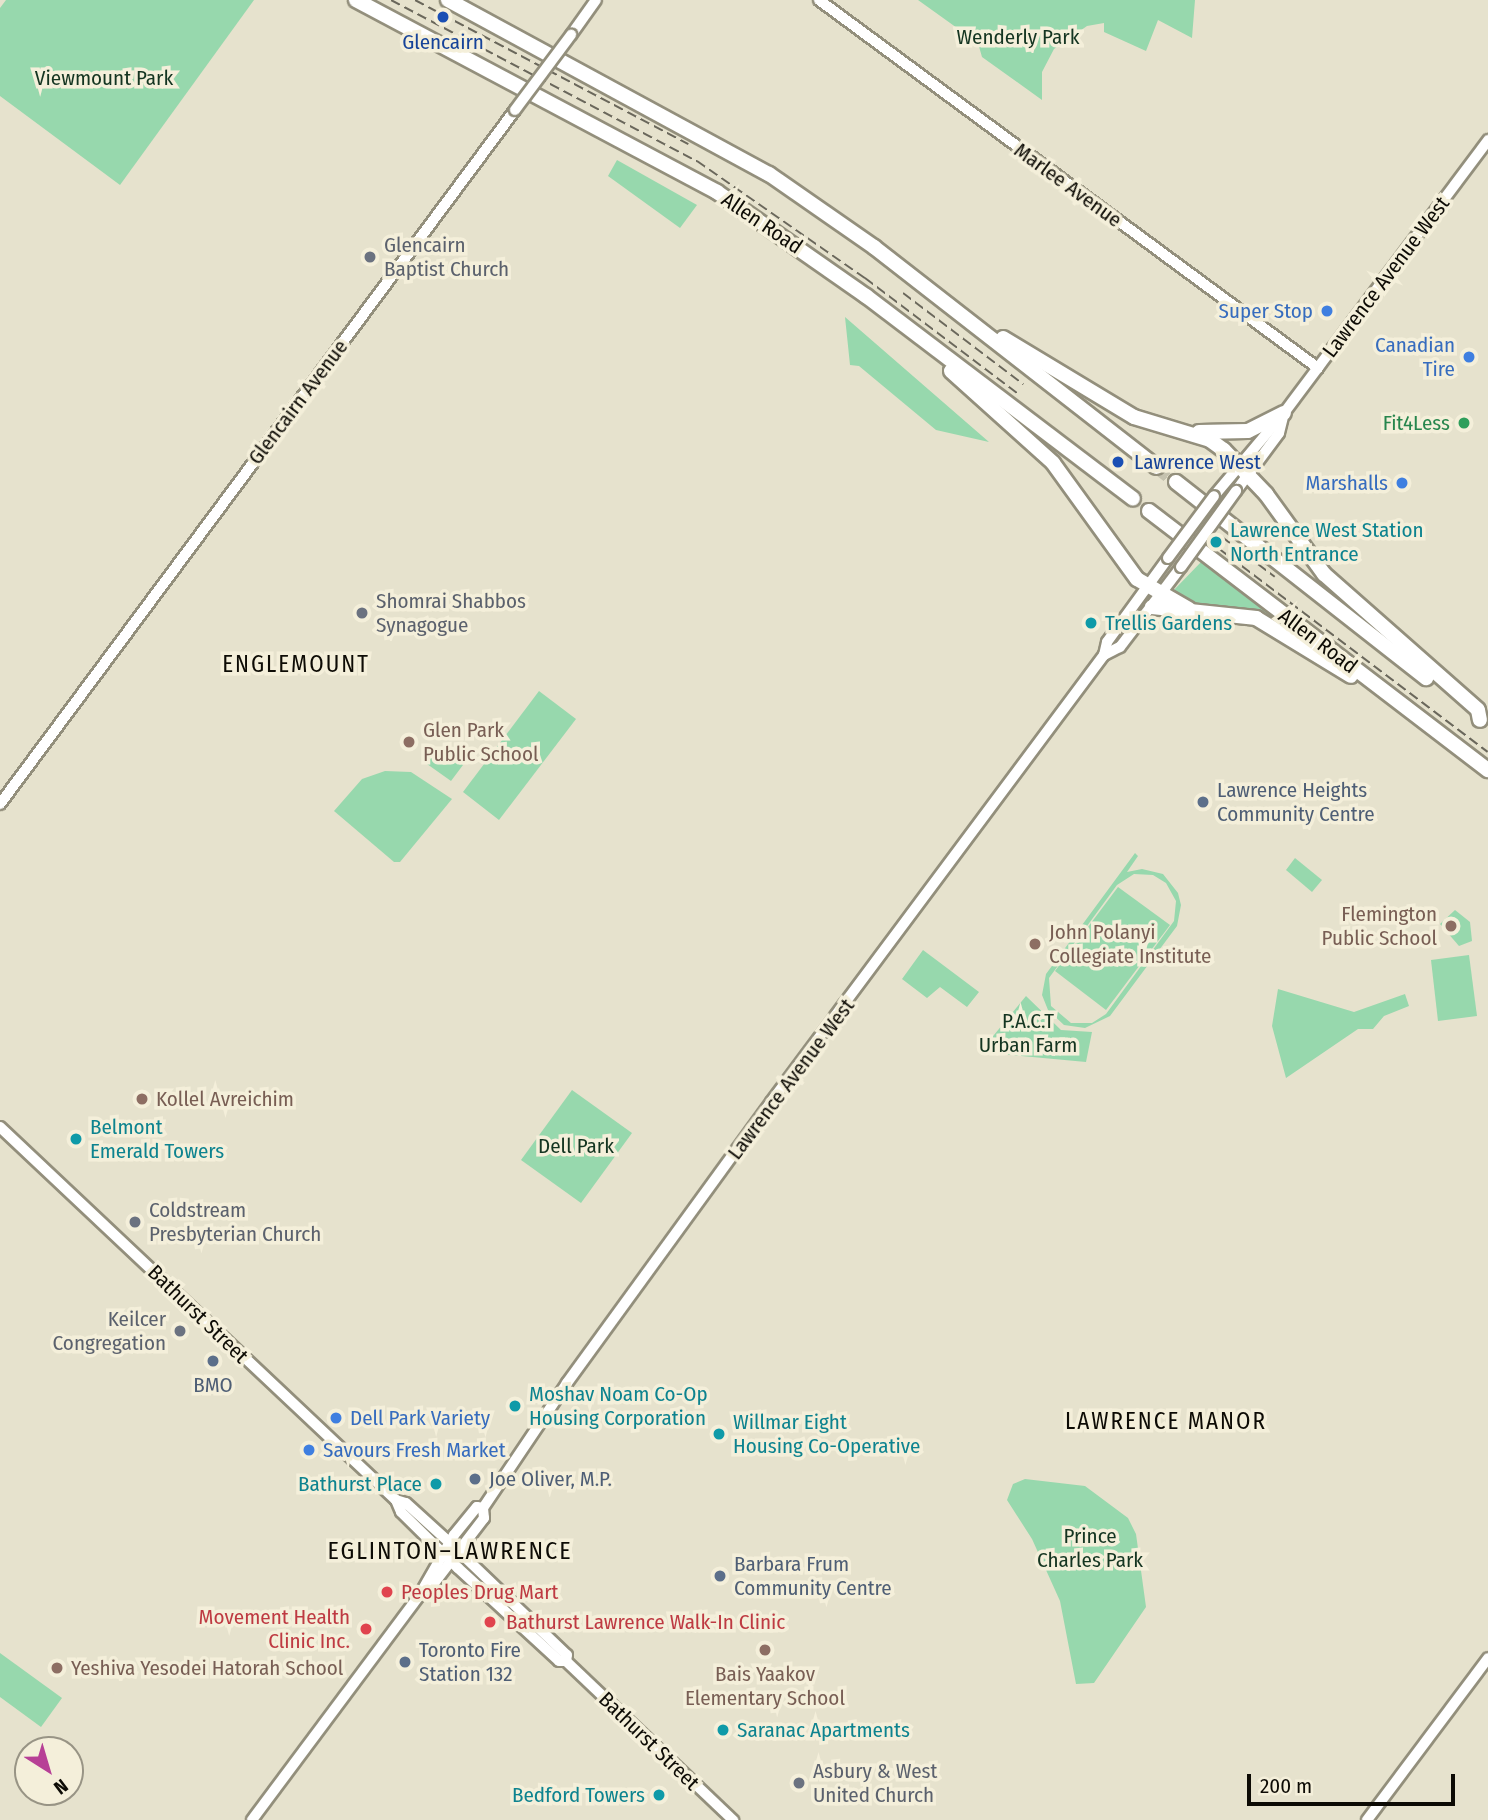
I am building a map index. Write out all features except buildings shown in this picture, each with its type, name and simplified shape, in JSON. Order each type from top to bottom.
[{"type":"highway","name":"Allen Road","points":[[356,0],[705,186],[866,296],[1133,499]]},
{"type":"highway","name":"Allen Road","points":[[448,0],[769,173],[951,306],[1157,467]]},
{"type":"highway","points":[[866,296],[1053,463],[1130,572],[1146,586],[1156,601],[1189,609],[1256,618],[1280,629],[1460,749]]},
{"type":"highway","points":[[951,306],[1135,417],[1180,429],[1218,445],[1266,494],[1324,575],[1478,710],[1484,723]]},
{"type":"highway","points":[[1180,429],[1236,433],[1284,413]]},
{"type":"highway","name":"Allen Road","points":[[1176,482],[1484,723]]},
{"type":"highway","name":"Allen Road","points":[[1149,511],[1488,770]]},
{"type":"main road","name":"Lawrence Avenue West","points":[[419,1596],[426,1595],[484,1518],[484,1508],[611,1321],[1104,655],[1107,642],[1146,586],[1237,465],[1284,413],[1318,369],[1488,140]]},
{"type":"main road","name":"Lawrence Avenue West","points":[[1104,655],[1120,647],[1181,568],[1279,433],[1284,413]]},
{"type":"main road","name":"Bathurst Street","points":[[0,1127],[396,1500],[401,1512],[452,1562],[559,1661],[566,1661],[733,1820]]},
{"type":"main road","name":"Bathurst Street","points":[[396,1500],[406,1503],[449,1542],[567,1655],[566,1661]]},
{"type":"main road","name":"Lawrence Avenue West","points":[[252,1820],[419,1596],[449,1542],[477,1507],[484,1508]]},
{"type":"street","name":"Glencairn Avenue","points":[[0,804],[596,0]]},
{"type":"street","name":"Marlee Avenue","points":[[819,0],[1318,369]]},
{"type":"street","points":[[1367,1820],[1488,1658]]},
{"type":"green space","name":"Viewmount Park","points":[[6,0],[254,0],[120,185],[0,96],[0,8]]},
{"type":"green space","name":"Wenderly Park","points":[[918,0],[1195,0],[1192,38],[1158,20],[1146,51],[1104,32],[1104,23],[1087,26],[1054,49],[1042,72],[1042,100],[982,57],[978,43]]},
{"type":"green space","points":[[617,160],[697,205],[680,228],[608,176]]},
{"type":"green space","points":[[845,317],[989,442],[936,430],[859,366],[850,365]]},
{"type":"green space","points":[[1203,560],[1278,616],[1274,620],[1243,609],[1179,601],[1171,593]]},
{"type":"green space","points":[[539,691],[576,719],[499,820],[463,792]]},
{"type":"green space","points":[[438,747],[463,765],[451,781],[427,764]]},
{"type":"green space","points":[[385,771],[411,772],[452,799],[400,862],[394,862],[334,811],[362,779]]},
{"type":"green space","points":[[1135,853],[1138,856],[1127,872],[1142,869],[1163,874],[1178,893],[1181,905],[1177,926],[1110,1016],[1085,1028],[1064,1025],[1048,1010],[1042,995],[1046,974]],"holes":[[[1134,874],[1153,875],[1166,883],[1176,901],[1174,921],[1106,1014],[1092,1023],[1071,1023],[1051,1006],[1049,978],[1117,885]]]},
{"type":"green space","points":[[1295,858],[1322,880],[1312,892],[1286,870]]},
{"type":"green space","points":[[1118,887],[1170,925],[1106,1010],[1055,971]]},
{"type":"green space","points":[[1455,910],[1470,922],[1472,941],[1459,946],[1440,924]]},
{"type":"green space","points":[[923,950],[979,992],[967,1007],[940,987],[927,998],[902,979]]},
{"type":"green space","points":[[1469,955],[1477,1016],[1438,1021],[1431,960]]},
{"type":"green space","points":[[1278,989],[1354,1012],[1405,994],[1409,1006],[1384,1016],[1373,1029],[1358,1029],[1286,1078],[1272,1026]]},
{"type":"green space","name":"P.A.C.T Urban Farm","points":[[1026,996],[1061,1030],[1092,1032],[1086,1062],[980,1052]]},
{"type":"green space","name":"Dell Park","points":[[572,1090],[632,1133],[581,1203],[521,1160]]},
{"type":"green space","name":"Prince Charles Park","points":[[1025,1479],[1085,1486],[1128,1518],[1136,1534],[1146,1607],[1094,1683],[1076,1684],[1060,1601],[1032,1539],[1007,1500],[1013,1484]]},
{"type":"green space","points":[[0,1653],[62,1698],[41,1727],[0,1697]]},
{"type":"tunnel","points":[[1157,467],[1176,482]]},
{"type":"railway","points":[[391,0],[697,161],[865,278],[1017,393]]},
{"type":"railway","points":[[415,0],[688,144]]},
{"type":"railway","points":[[903,293],[1023,384]]},
{"type":"railway","points":[[1222,537],[1275,577]]},
{"type":"railway","points":[[1218,548],[1488,752]]},
{"type":"place","name":"Glencairn","points":[[443,17]]},
{"type":"place","name":"Glencairn Baptist Church","points":[[370,257]]},
{"type":"place","name":"Super Stop","points":[[1327,311]]},
{"type":"place","name":"Canadian Tire","points":[[1469,357]]},
{"type":"place","name":"Fit4Less","points":[[1464,423]]},
{"type":"place","name":"Lawrence West","points":[[1118,462]]},
{"type":"place","name":"Marshalls","points":[[1402,483]]},
{"type":"place","name":"Lawrence West Station North Entrance","points":[[1216,542]]},
{"type":"place","name":"Shomrai Shabbos Synagogue","points":[[362,613]]},
{"type":"place","name":"Trellis Gardens","points":[[1091,623]]},
{"type":"place","name":"Glen Park Public School","points":[[409,742]]},
{"type":"place","name":"Lawrence Heights Community Centre","points":[[1203,802]]},
{"type":"place","name":"Flemington Public School","points":[[1451,926]]},
{"type":"place","name":"John Polanyi Collegiate Institute","points":[[1035,944]]},
{"type":"place","name":"Kollel Avreichim","points":[[142,1099]]},
{"type":"place","name":"Belmont Emerald Towers","points":[[76,1139]]},
{"type":"place","name":"Coldstream Presbyterian Church","points":[[135,1222]]},
{"type":"place","name":"Keilcer Congregation","points":[[180,1331]]},
{"type":"place","name":"BMO","points":[[213,1361]]},
{"type":"place","name":"Moshav Noam Co-Op Housing Corporation","points":[[515,1406]]},
{"type":"place","name":"Dell Park Variety","points":[[336,1418]]},
{"type":"place","name":"Willmar Eight Housing Co-Operative","points":[[719,1434]]},
{"type":"place","name":"Savours Fresh Market","points":[[309,1450]]},
{"type":"place","name":"Joe Oliver, M.P.","points":[[475,1479]]},
{"type":"place","name":"Bathurst Place","points":[[436,1484]]},
{"type":"place","name":"Barbara Frum Community Centre","points":[[720,1576]]},
{"type":"place","name":"Peoples Drug Mart","points":[[387,1592]]},
{"type":"place","name":"Bathurst Lawrence Walk-In Clinic","points":[[490,1622]]},
{"type":"place","name":"Movement Health Clinic Inc.","points":[[366,1629]]},
{"type":"place","name":"Bais Yaakov Elementary School","points":[[765,1650]]},
{"type":"place","name":"Toronto Fire Station 132","points":[[405,1662]]},
{"type":"place","name":"Yeshiva Yesodei Hatorah School","points":[[57,1668]]},
{"type":"place","name":"Saranac Apartments","points":[[723,1730]]},
{"type":"place","name":"Asbury & West United Church","points":[[799,1783]]},
{"type":"place","name":"Bedford Towers","points":[[659,1795]]},
{"type":"district","name":"ENGLEMOUNT","points":[[296,664]]},
{"type":"district","name":"LAWRENCE MANOR","points":[[1166,1421]]},
{"type":"district","name":"EGLINTON–LAWRENCE","points":[[450,1552]]}]
